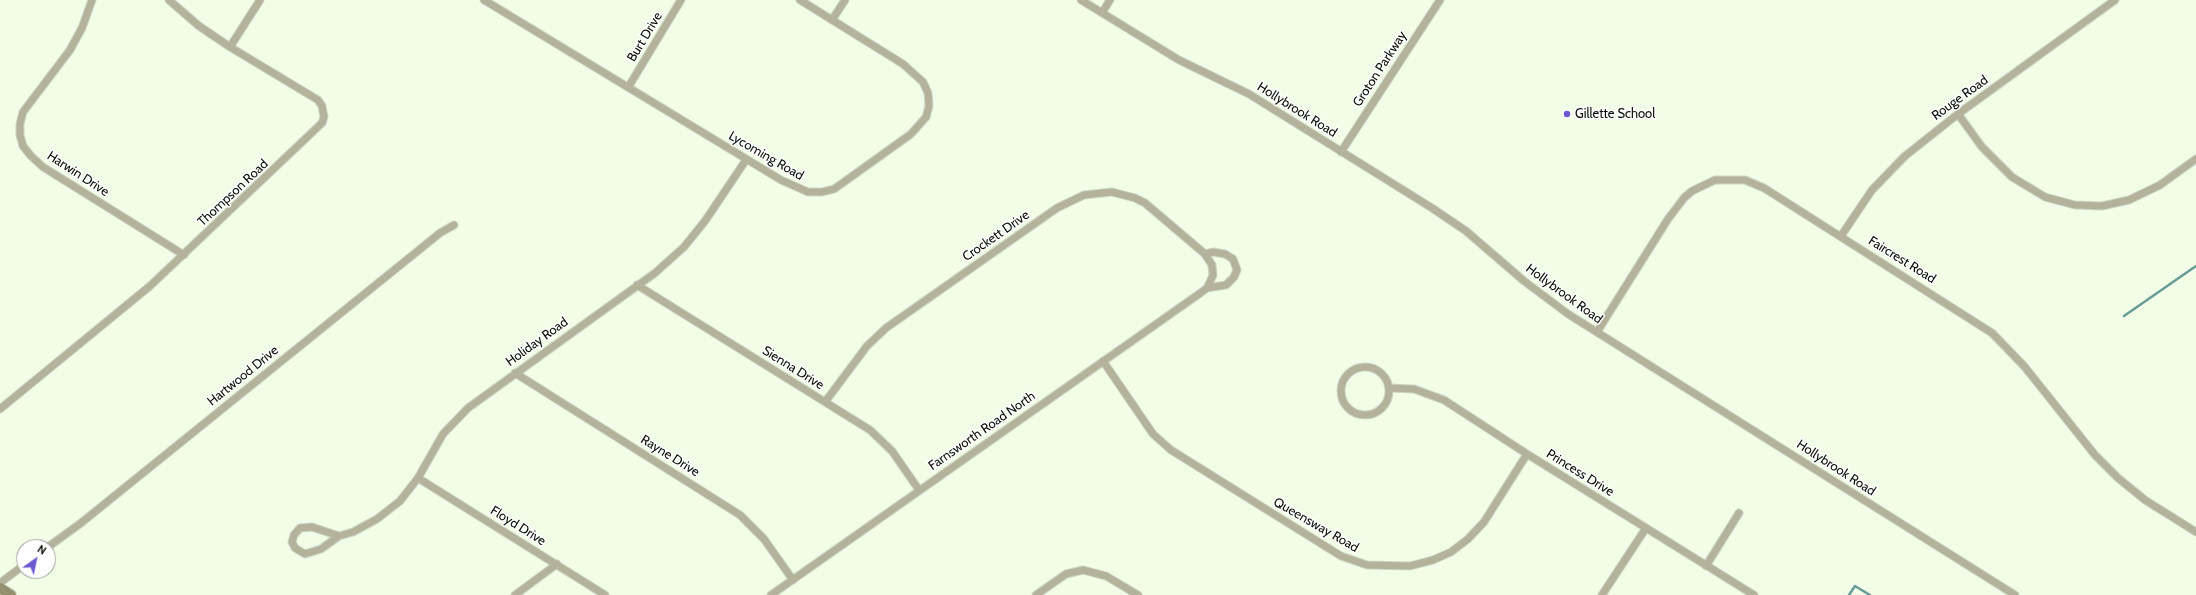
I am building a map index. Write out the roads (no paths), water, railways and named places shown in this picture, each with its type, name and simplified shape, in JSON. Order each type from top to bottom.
[{"type":"main road","points":[[0,588],[11,595]]},
{"type":"street","name":"Harwin Drive","points":[[92,0],[82,28],[70,50],[23,112],[20,124],[20,135],[23,146],[30,156],[43,167],[184,255]]},
{"type":"street","name":"Thompson Road","points":[[0,409],[150,286],[318,129],[324,117],[322,106],[311,95],[230,47],[199,26],[169,0]]},
{"type":"street","points":[[230,47],[260,0]]},
{"type":"street","name":"Lycoming Road","points":[[484,0],[629,86],[746,160],[794,187],[808,192],[822,192],[834,189],[905,139],[919,126],[926,117],[929,106],[928,93],[923,82],[915,73],[800,0]]},
{"type":"street","name":"Burt Drive","points":[[629,86],[681,0]]},
{"type":"street","points":[[832,20],[845,0]]},
{"type":"street","name":"Hollybrook Road","points":[[1081,0],[1179,60],[1249,94],[1452,221],[1544,297],[2014,595]]},
{"type":"street","points":[[1102,13],[1110,0]]},
{"type":"street","name":"Groton Parkway","points":[[1341,152],[1440,0]]},
{"type":"street","name":"Rouge Road","points":[[1841,236],[1872,190],[1893,167],[1958,114],[2115,0]]},
{"type":"street","points":[[1958,114],[1982,147],[2012,176],[2045,197],[2075,205],[2102,206],[2129,200],[2160,185],[2196,159]]},
{"type":"street","name":"Holiday Road","points":[[339,536],[327,530],[306,527],[300,528],[294,535],[292,542],[299,552],[305,554],[321,549],[339,536],[352,532],[377,519],[400,501],[418,478],[437,443],[468,408],[670,260],[684,247],[705,221],[746,160]]},
{"type":"street","name":"Faircrest Road","points":[[1597,332],[1677,206],[1692,191],[1707,182],[1736,179],[1754,183],[1841,236],[1992,333],[2024,366],[2095,455],[2118,478],[2146,500],[2196,532]]},
{"type":"street","name":"Crockett Drive","points":[[826,402],[867,346],[886,328],[1070,200],[1098,192],[1112,192],[1135,198],[1145,203],[1205,254],[1210,260],[1213,270],[1207,288]]},
{"type":"street","name":"Hartwood Drive","points":[[56,541],[81,523],[440,233],[454,225]]},
{"type":"street","points":[[1205,254],[1213,252],[1225,254],[1233,259],[1237,270],[1232,281],[1226,285],[1207,288]]},
{"type":"street","name":"Sienna Drive","points":[[637,285],[870,430],[886,444],[919,490]]},
{"type":"street","name":"Farnsworth Road North","points":[[771,595],[1207,288]]},
{"type":"street","name":"Queensway Road","points":[[1103,361],[1153,434],[1171,450],[1341,556],[1367,565],[1389,567],[1410,566],[1433,560],[1451,552],[1468,539],[1484,522],[1527,454]]},
{"type":"street","points":[[1361,367],[1376,369],[1382,374],[1389,388],[1388,396],[1380,410],[1365,415],[1350,410],[1341,396],[1340,388],[1347,374],[1361,367]]},
{"type":"street","name":"Rayne Drive","points":[[515,373],[740,515],[764,539],[793,580]]},
{"type":"street","name":"Princess Drive","points":[[1389,388],[1414,389],[1429,392],[1444,400],[1527,454],[1754,595]]},
{"type":"street","name":"Floyd Drive","points":[[418,478],[605,595]]},
{"type":"street","points":[[1706,566],[1739,513]]},
{"type":"street","points":[[1602,595],[1646,528]]},
{"type":"street","points":[[515,595],[557,564]]},
{"type":"street","points":[[1036,595],[1066,574],[1083,570],[1106,576],[1138,595]]},
{"type":"street","points":[[0,583],[16,571]]},
{"type":"waterway","points":[[2124,316],[2196,266]]},
{"type":"waterway","points":[[1849,595],[1855,586],[1870,595]]},
{"type":"place","name":"Gillette School","points":[[1567,114]]}]
